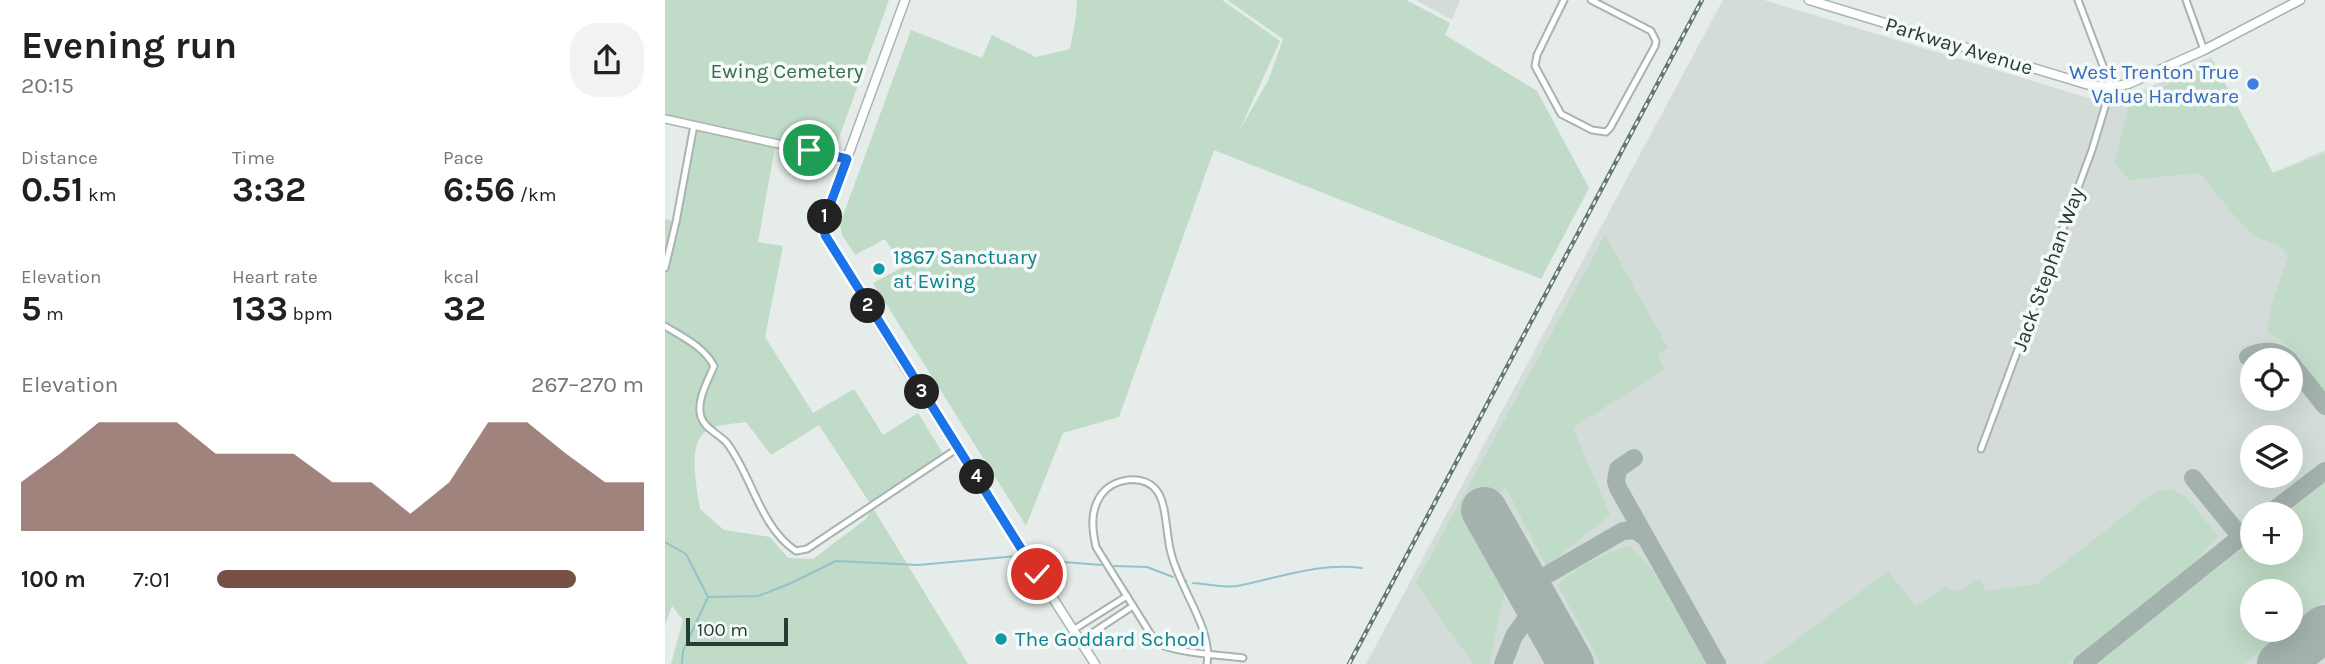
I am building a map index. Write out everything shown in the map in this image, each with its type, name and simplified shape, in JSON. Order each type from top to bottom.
[{"type":"main road","points":[[905,0],[824,221],[825,235],[1095,664]]},
{"type":"main road","name":"Parkway Avenue","points":[[1809,0],[2089,85],[2111,87]]},
{"type":"main road","points":[[2111,87],[2128,84],[2204,50],[2300,0]]},
{"type":"street","points":[[1564,0],[1537,55],[1535,66],[1561,114],[1592,130],[1606,132],[1655,41],[1651,31],[1591,0]]},
{"type":"street","points":[[2078,0],[2111,87]]},
{"type":"street","points":[[2186,0],[2204,50]]},
{"type":"street","name":"Jack Stephan Way","points":[[1982,449],[2092,150],[2111,87]]},
{"type":"street","points":[[665,119],[847,159]]},
{"type":"street","points":[[665,268],[694,125]]},
{"type":"street","points":[[665,326],[703,349],[714,366],[699,406],[701,420],[725,441],[769,520],[785,544],[796,551],[807,549],[958,448]]},
{"type":"street","points":[[1207,664],[1209,653],[1207,637],[1179,582],[1159,492],[1140,478],[1121,482],[1102,494],[1094,513],[1092,530],[1096,547],[1155,641],[1170,649],[1209,653],[1243,658]]},
{"type":"street","points":[[1073,630],[1127,596]]},
{"type":"street","points":[[1080,641],[1133,606]]},
{"type":"shaded area","points":[[1416,0],[1460,0],[1452,20]]},
{"type":"shaded area","points":[[1723,0],[1764,0],[2102,102],[2125,99],[2211,57],[2273,173],[2325,150],[2325,664],[1366,664]]},
{"type":"green space","name":"Ewing Cemetery","points":[[665,0],[889,0],[833,154],[776,142],[758,242],[783,246],[765,337],[813,413],[854,389],[883,435],[918,413],[947,460],[873,508],[968,664],[671,664],[683,620],[672,606],[665,625],[665,219],[676,222],[694,123],[665,116]],"holes":[[[746,422],[771,455],[819,425],[873,508],[866,519],[813,559],[788,558],[770,537],[724,530],[700,509],[695,478],[697,444],[701,436],[712,428]]]},
{"type":"green space","points":[[1077,0],[1222,0],[1280,41],[1239,131],[1269,79],[1283,39],[1227,0],[1406,0],[1450,23],[1445,35],[1537,91],[1589,188],[1541,279],[1214,150],[1119,417],[1063,433],[1026,526],[873,283],[903,267],[885,239],[855,255],[842,235],[840,224],[911,30],[982,58],[992,35],[1036,57],[1070,49]]},
{"type":"green space","points":[[2213,61],[2273,173],[2325,154],[2325,392],[2303,362],[2303,348],[2292,348],[2267,331],[2271,305],[2288,258],[2286,253],[2247,229],[2199,173],[2129,180],[2115,162],[2129,105]]},
{"type":"green space","points":[[1605,235],[1668,348],[1658,354],[1664,369],[1573,428],[1610,515],[1546,566],[1506,488],[1463,515],[1505,589],[1489,664],[1473,664],[1416,583]]},
{"type":"green space","points":[[2325,483],[2325,600],[2303,617],[2303,579],[2240,579],[2240,642],[2272,642],[2244,664],[2096,664],[2240,550],[2240,565],[2303,565],[2301,502]]},
{"type":"green space","points":[[2171,489],[2186,497],[2218,536],[2193,564],[2068,664],[1764,664],[1888,571],[1916,607],[1944,587],[1957,592],[1980,579],[1986,591],[2037,584],[2155,492]]},
{"type":"green space","points":[[1630,546],[1649,565],[1707,664],[1601,664],[1558,585],[1591,561]]},
{"type":"waterway","points":[[665,542],[686,554],[708,597],[683,651],[682,664]]},
{"type":"waterway","points":[[708,597],[758,596],[836,561],[918,565],[1017,556]]},
{"type":"waterway","points":[[1051,561],[1101,565]]},
{"type":"waterway","points":[[1114,566],[1147,567],[1173,577]]},
{"type":"waterway","points":[[1193,583],[1237,586],[1315,569],[1362,568]]},
{"type":"taxiway","points":[[2303,378],[2325,406]]},
{"type":"taxiway","points":[[1634,458],[1618,469],[1618,488],[1717,664]]},
{"type":"taxiway","points":[[2285,502],[2325,471]]},
{"type":"taxiway","points":[[2193,478],[2240,536]]},
{"type":"taxiway","points":[[1550,573],[1623,531],[1635,530],[1645,537]]},
{"type":"taxiway","points":[[2082,664],[2240,538]]},
{"type":"taxiway","points":[[1503,664],[1514,636],[1524,622]]},
{"type":"runway","points":[[1484,510],[1571,664]]},
{"type":"runway","points":[[2280,664],[2325,628]]},
{"type":"railway","points":[[1349,664],[1702,0]]},
{"type":"place","name":"West Trenton True Value Hardware","points":[[2253,84]]},
{"type":"place","name":"1867 Sanctuary at Ewing","points":[[879,269]]},
{"type":"place","name":"The Goddard School","points":[[1001,639]]},
{"type":"route","points":[[809,150],[847,159],[824,221],[828,242],[1037,574]]}]
